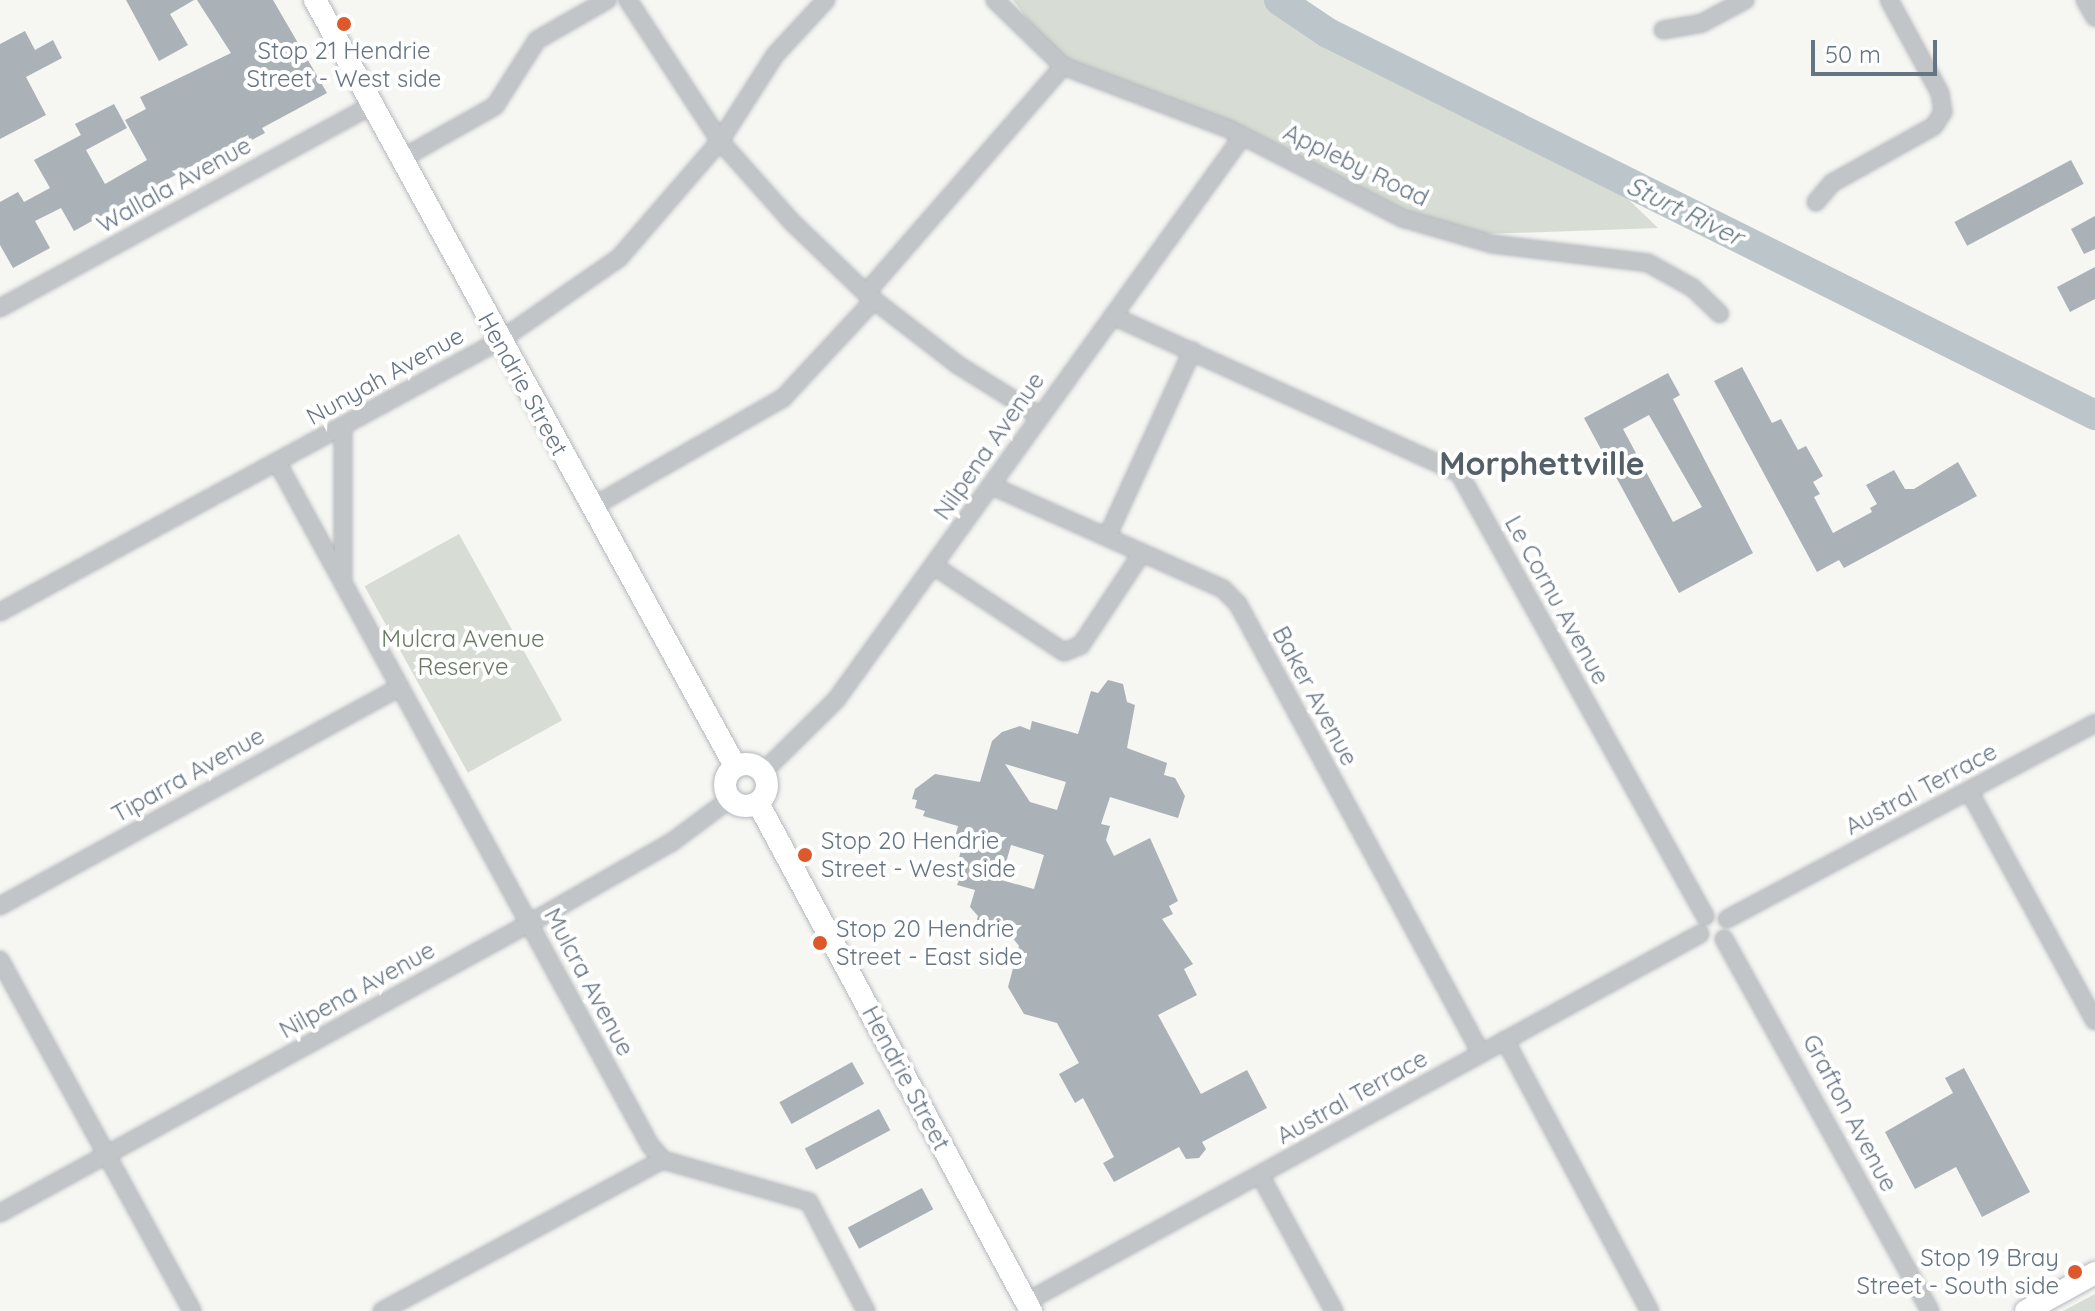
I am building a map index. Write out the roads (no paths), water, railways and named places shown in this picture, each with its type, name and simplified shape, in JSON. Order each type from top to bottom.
[{"type":"street","name":"Hendrie Street","points":[[315,0],[499,341],[735,766]]},
{"type":"street","points":[[401,159],[495,106],[537,40],[607,0]]},
{"type":"street","points":[[628,0],[720,141],[792,222],[870,296],[958,365],[1038,415]]},
{"type":"street","name":"Nunyah Avenue","points":[[0,612],[499,341],[619,258],[720,141],[775,55],[826,0]]},
{"type":"street","name":"Appleby Road","points":[[995,0],[1063,66],[1242,137],[1402,218],[1492,244],[1648,263],[1693,288],[1720,314]]},
{"type":"street","points":[[1663,30],[1702,23],[1745,0]]},
{"type":"street","points":[[1816,202],[1832,183],[1934,126],[1943,112],[1940,93],[1889,0]]},
{"type":"street","points":[[2085,0],[2095,17]]},
{"type":"street","points":[[592,507],[735,429],[794,389],[1063,66]]},
{"type":"street","name":"Wallala Avenue","points":[[0,308],[372,105]]},
{"type":"street","name":"Nilpena Avenue","points":[[763,772],[836,700],[992,486],[1038,415],[1242,137]]},
{"type":"street","name":"Le Cornu Avenue","points":[[1113,316],[1459,473],[1705,916]]},
{"type":"street","points":[[1107,537],[1192,351]]},
{"type":"street","name":"Mulcra Avenue","points":[[343,426],[343,583]]},
{"type":"street","name":"Mulcra Avenue","points":[[277,462],[650,1145],[663,1160]]},
{"type":"street","name":"Baker Avenue","points":[[992,486],[1223,589],[1238,604],[1481,1053]]},
{"type":"street","points":[[934,566],[1064,652],[1081,645],[1142,553]]},
{"type":"street","name":"Tiparra Avenue","points":[[0,906],[400,687]]},
{"type":"street","name":"Austral Terrace","points":[[1727,919],[2095,723]]},
{"type":"street","points":[[748,763],[763,772],[767,791],[758,803],[744,806],[730,799],[725,781],[735,766],[748,763]]},
{"type":"street","points":[[1969,791],[2095,1021]]},
{"type":"street","name":"Nilpena Avenue","points":[[0,1213],[530,923],[672,842],[730,799]]},
{"type":"street","name":"Hendrie Street","points":[[758,803],[1029,1306]]},
{"type":"street","points":[[1717,912],[1727,919],[1724,939],[1713,943],[1700,934],[1705,916],[1717,912]]},
{"type":"street","name":"Austral Terrace","points":[[1029,1306],[1260,1175],[1700,934]]},
{"type":"street","name":"Grafton Avenue","points":[[1724,939],[1930,1311]]},
{"type":"street","points":[[0,960],[192,1311]]},
{"type":"street","points":[[1505,1040],[1650,1311]]},
{"type":"street","points":[[382,1311],[663,1160],[809,1202],[866,1311]]},
{"type":"street","points":[[1260,1175],[1334,1311]]},
{"type":"street","points":[[2026,1311],[2095,1273]]},
{"type":"waterway","name":"Sturt River","points":[[1279,0],[1328,33],[2095,415]]},
{"type":"place","name":"Stop 21 Hendrie Street - West side","points":[[344,24]]},
{"type":"place","name":"Stop 20 Hendrie Street - West side","points":[[805,855]]},
{"type":"place","name":"Stop 20 Hendrie Street - East side","points":[[820,943]]},
{"type":"place","name":"Stop 19 Bray Street - South side","points":[[2075,1272]]},
{"type":"district","name":"Morphettville","points":[[1542,463]]},
{"type":"park label","name":"Mulcra Avenue Reserve","points":[[463,653]]}]
